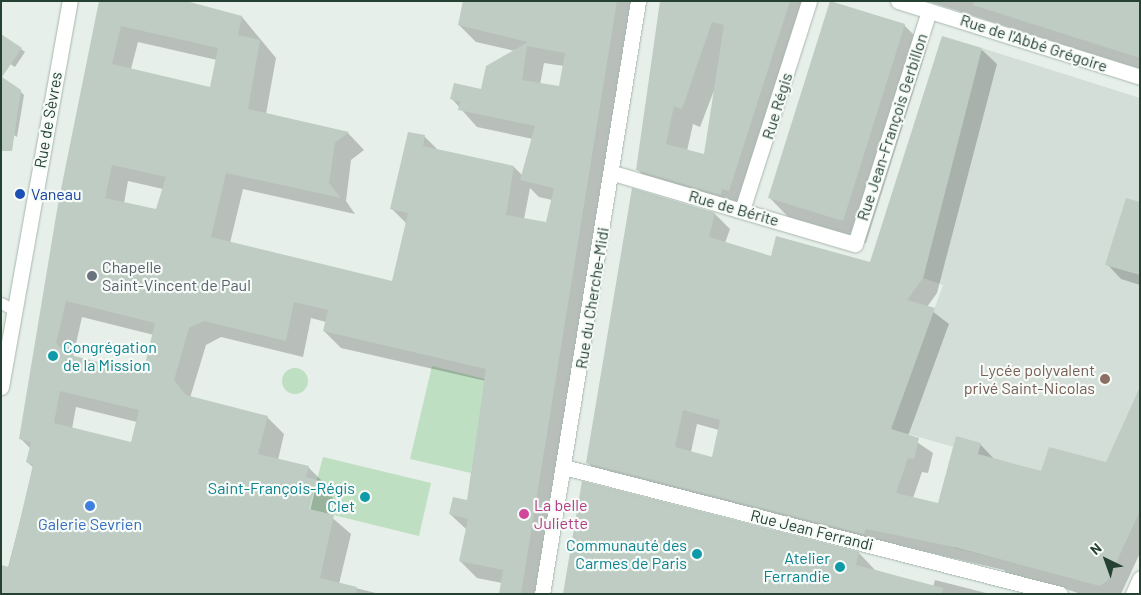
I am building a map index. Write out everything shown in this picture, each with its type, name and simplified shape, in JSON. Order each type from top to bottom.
[{"type":"street","name":"Rue de Sèvres","points":[[1,387],[8,307],[70,1]]},
{"type":"street","name":"Rue du Cherche-Midi","points":[[542,594],[613,173],[638,1]]},
{"type":"street","name":"Rue Régis","points":[[742,210],[809,1]]},
{"type":"street","name":"Rue de l'Abbé Grégoire","points":[[898,1],[1140,77]]},
{"type":"street","name":"Rue Jean-François Gerbillon","points":[[855,244],[928,11]]},
{"type":"street","name":"Rue de Bérite","points":[[613,173],[855,244]]},
{"type":"street","name":"Rue Jean Ferrandi","points":[[564,467],[1060,594]]},
{"type":"street","points":[[1133,594],[1140,578]]},
{"type":"shaded area","points":[[982,48],[1140,98],[1140,498],[1005,560],[954,548],[978,454],[891,429],[943,285],[923,278]]},
{"type":"green space","points":[[432,366],[485,379],[471,473],[410,459]]},
{"type":"green space","points":[[295,368],[304,372],[308,381],[304,390],[295,394],[286,390],[282,381],[286,372]]},
{"type":"green space","points":[[323,457],[431,483],[419,536],[309,509]]},
{"type":"building","points":[[99,1],[186,1],[242,16],[238,35],[260,40],[248,109],[349,132],[335,143],[329,183],[341,198],[226,173],[211,237],[392,281],[408,213],[390,209],[408,132],[425,135],[423,146],[514,166],[506,215],[546,222],[554,188],[520,180],[535,126],[458,110],[460,102],[450,99],[454,83],[481,89],[486,66],[528,42],[458,25],[463,1],[617,1],[521,594],[499,594],[503,570],[459,561],[468,519],[449,514],[453,497],[467,500],[486,369],[323,331],[328,310],[294,302],[286,341],[204,321],[189,328],[174,380],[186,395],[268,416],[258,454],[309,466],[306,477],[317,480],[309,509],[334,515],[320,578],[357,587],[356,594],[1,594],[1,565],[9,567],[33,465],[26,462],[31,442],[19,439],[58,204]],"holes":[[[121,26],[218,48],[210,87],[112,64]],[[527,46],[565,53],[559,86],[522,80]],[[112,165],[166,177],[156,209],[105,198]],[[66,301],[155,323],[143,373],[66,354],[56,343]],[[60,391],[139,410],[131,442],[54,423]]]},
{"type":"building","points":[[660,1],[790,1],[729,191],[722,189],[721,195],[636,170]],"holes":[[[712,22],[724,25],[704,154],[666,144],[674,106],[682,109]]]},
{"type":"building","points":[[830,1],[905,24],[843,221],[768,198]]},
{"type":"building","points":[[973,1],[1140,1],[1140,58],[973,5]]},
{"type":"building","points":[[1,34],[22,48],[2,77],[21,90],[12,151],[1,151]]},
{"type":"building","points":[[942,36],[982,48],[923,278],[907,300],[935,308],[891,429],[919,438],[914,459],[908,458],[896,493],[938,503],[956,436],[981,443],[978,454],[1041,471],[1049,447],[1106,462],[1140,387],[1140,511],[1108,580],[1100,586],[954,547],[866,529],[864,534],[586,463],[632,188],[715,213],[709,237],[771,256],[776,236],[870,262]],"holes":[[[683,410],[720,420],[712,457],[675,447]]]},
{"type":"building","points":[[1126,198],[1140,202],[1140,275],[1105,265]]},
{"type":"building","points":[[582,481],[859,552],[856,565],[943,588],[942,594],[563,594]]},
{"type":"place","name":"Vaneau","points":[[20,194]]},
{"type":"place","name":"Chapelle Saint-Vincent de Paul","points":[[92,276]]},
{"type":"place","name":"Congrégation de la Mission","points":[[53,356]]},
{"type":"place","name":"Lycée polyvalent privé Saint-Nicolas","points":[[1105,379]]},
{"type":"place","name":"Saint-François-Régis Clet","points":[[365,497]]},
{"type":"place","name":"Galerie Sevrien","points":[[90,506]]},
{"type":"place","name":"La belle Juliette","points":[[524,514]]},
{"type":"place","name":"Communauté des Carmes de Paris","points":[[697,554]]},
{"type":"place","name":"Atelier Ferrandie","points":[[840,567]]}]
